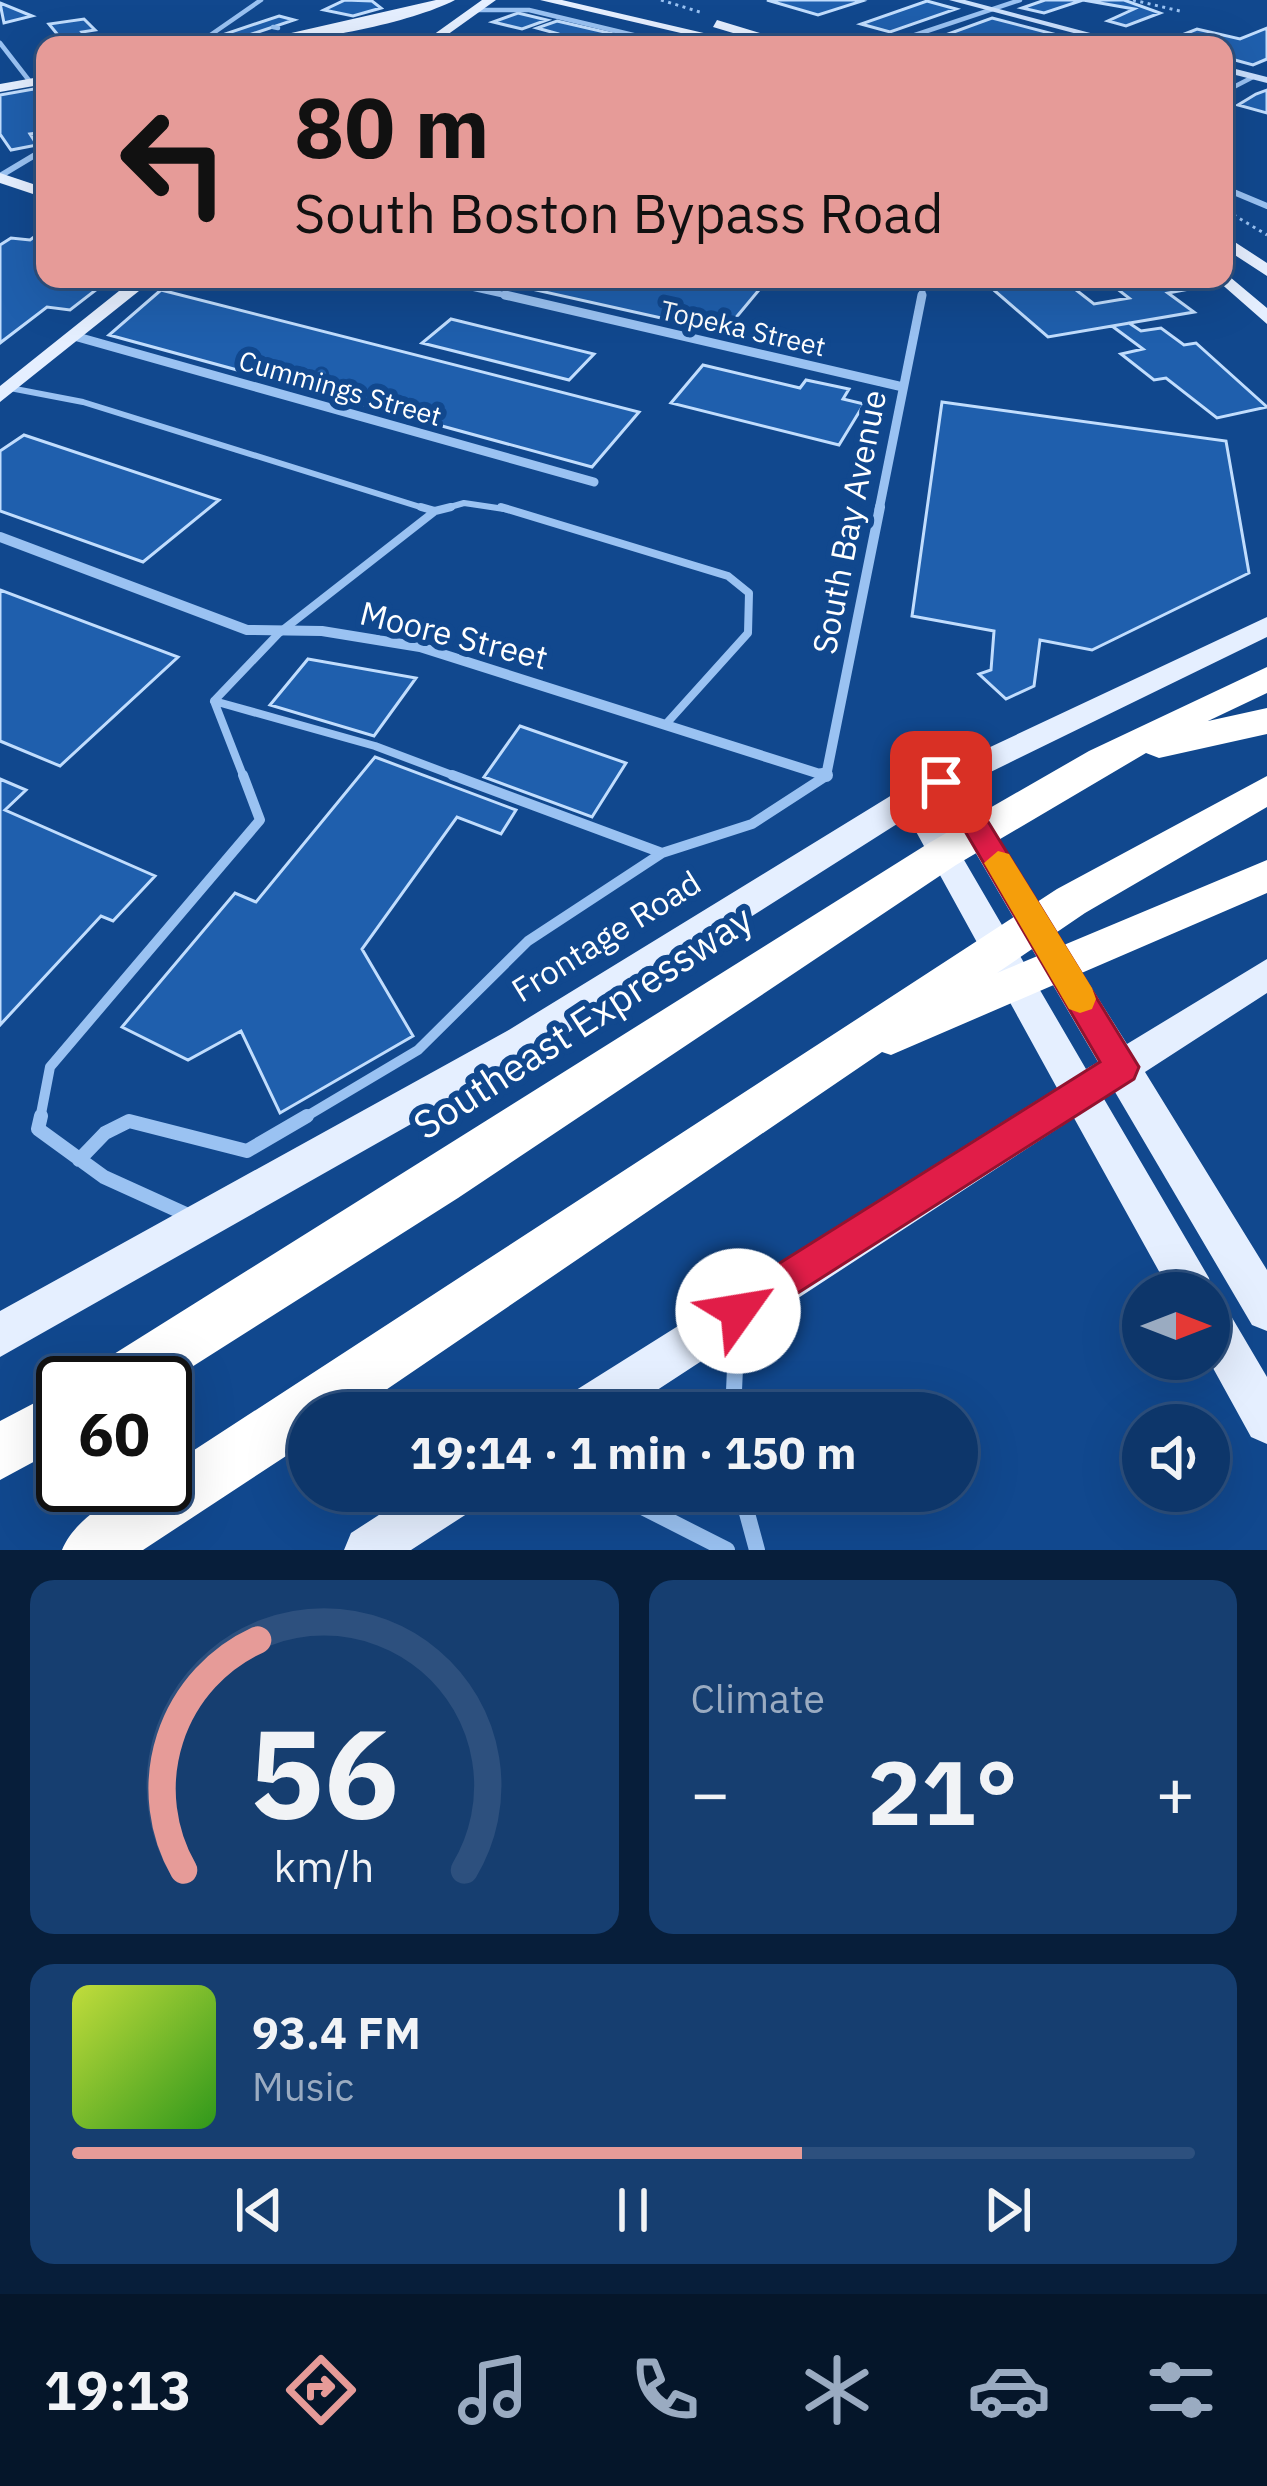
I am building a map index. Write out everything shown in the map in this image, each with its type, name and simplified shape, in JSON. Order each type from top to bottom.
[{"type":"highway","points":[[1112,755],[1267,679]]},
{"type":"highway","points":[[1112,755],[1267,721]]},
{"type":"highway","name":"Southeast Expressway","points":[[160,1356],[440,1182],[905,876],[1112,755]]},
{"type":"highway","points":[[91,1550],[400,1350],[836,1054],[1143,857],[1267,790]]},
{"type":"highway","points":[[836,1054],[996,998],[1106,942],[1267,876]]},
{"type":"highway","points":[[0,1453],[36,1431]]},
{"type":"main road","points":[[291,36],[449,0]]},
{"type":"main road","points":[[436,36],[490,0]]},
{"type":"main road","points":[[472,10],[507,0]]},
{"type":"main road","points":[[546,0],[706,36]]},
{"type":"main road","points":[[590,0],[713,36]]},
{"type":"main road","points":[[954,0],[1095,36]]},
{"type":"main road","points":[[663,9],[755,36]]},
{"type":"main road","points":[[394,16],[458,18]]},
{"type":"main road","points":[[1253,77],[1267,70]]},
{"type":"main road","points":[[1233,71],[1267,80]]},
{"type":"main road","points":[[0,88],[36,81]]},
{"type":"main road","points":[[0,177],[36,190]]},
{"type":"main road","points":[[1233,228],[1267,249]]},
{"type":"main road","points":[[1233,246],[1267,271]]},
{"type":"main road","points":[[1233,264],[1267,291]]},
{"type":"main road","points":[[1233,286],[1267,318]]},
{"type":"main road","points":[[5,393],[134,288]]},
{"type":"main road","name":"Frontage Road","points":[[0,1335],[209,1222],[936,799],[1260,626]]},
{"type":"main road","points":[[936,799],[1099,1030],[1267,1310]]},
{"type":"main road","points":[[936,799],[1060,1055],[1182,1272]]},
{"type":"main road","points":[[613,1392],[1267,974]]},
{"type":"main road","points":[[1230,1356],[1267,1421]]},
{"type":"main road","points":[[368,1550],[427,1512]]},
{"type":"street","points":[[209,36],[261,0]]},
{"type":"street","points":[[911,36],[1020,0]]},
{"type":"street","points":[[472,10],[529,10],[637,36]]},
{"type":"street","points":[[0,43],[36,79]]},
{"type":"street","points":[[1233,87],[1253,77]]},
{"type":"street","points":[[0,177],[36,155]]},
{"type":"street","points":[[1233,192],[1267,206]]},
{"type":"street","name":"Topeka Street","points":[[473,288],[903,387]]},
{"type":"street","name":"South Bay Avenue","points":[[826,776],[923,288]]},
{"type":"street","name":"Cummings Street","points":[[74,336],[594,482]]},
{"type":"street","name":"Moore Street","points":[[0,537],[247,630],[322,631],[420,647],[826,776]]},
{"type":"street","points":[[735,1392],[738,1311]]},
{"type":"street","points":[[653,1512],[728,1550]]},
{"type":"street","points":[[747,1512],[757,1550]]},
{"type":"lane","points":[[5,393],[83,402],[435,511]]},
{"type":"lane","points":[[214,701],[279,633],[435,511],[464,503],[496,505],[728,576],[749,593],[748,633],[666,724]]},
{"type":"lane","points":[[214,701],[375,746],[662,853]]},
{"type":"lane","points":[[209,1222],[170,1209],[79,1160],[38,1129],[50,1067],[260,820],[214,701]]},
{"type":"lane","points":[[79,1160],[104,1133],[129,1121],[248,1151],[418,1050],[528,941],[662,853],[752,824],[826,776]]},
{"type":"path","points":[[1133,0],[1184,13]]},
{"type":"path","points":[[1233,214],[1267,235]]},
{"type":"building","points":[[345,0],[372,1],[381,8],[353,16],[324,10]]},
{"type":"building","points":[[767,0],[858,0],[862,1],[818,15]]},
{"type":"building","points":[[1045,0],[1083,0],[1044,13],[1022,8]]},
{"type":"building","points":[[1083,0],[1124,0],[1160,13],[1126,26],[1108,21],[1134,9]]},
{"type":"building","points":[[927,1],[956,9],[890,32],[861,24]]},
{"type":"building","points":[[0,3],[32,16],[4,23]]},
{"type":"building","points":[[518,13],[547,20],[522,29],[493,22]]},
{"type":"building","points":[[279,16],[294,20],[246,36],[228,33]]},
{"type":"building","points":[[992,18],[1061,36],[943,36]]},
{"type":"building","points":[[84,19],[95,30],[82,32],[85,36],[59,36],[49,24]]},
{"type":"building","points":[[557,21],[622,36],[547,36],[555,33],[537,28]]},
{"type":"building","points":[[1267,28],[1267,59],[1253,65],[1233,59],[1233,37]]},
{"type":"building","points":[[1197,29],[1227,36],[1182,35]]},
{"type":"building","points":[[36,89],[36,133],[30,134],[36,145],[11,150],[0,134],[0,95]]},
{"type":"building","points":[[1267,90],[1267,113],[1238,105],[1256,94]]},
{"type":"building","points":[[36,236],[36,288],[98,288],[70,310],[47,307],[0,343],[0,245],[11,238],[30,240]]},
{"type":"building","points":[[527,288],[761,288],[724,332]]},
{"type":"building","points":[[991,288],[1074,288],[1094,304],[1129,298],[1116,288],[1195,288],[1168,293],[1194,312],[1048,337]]},
{"type":"building","points":[[161,290],[639,412],[592,467],[109,335]]},
{"type":"building","points":[[451,319],[594,354],[569,380],[422,343]]},
{"type":"building","points":[[1129,323],[1141,331],[1161,328],[1184,345],[1196,343],[1267,407],[1217,418],[1166,378],[1154,380],[1121,354],[1143,349],[1112,326]]},
{"type":"building","points":[[703,365],[800,388],[806,380],[849,389],[843,399],[864,404],[839,445],[671,403]]},
{"type":"building","points":[[942,402],[1226,441],[1249,573],[1092,650],[1040,640],[1034,686],[1006,699],[979,674],[991,670],[994,631],[912,616]]},
{"type":"building","points":[[24,435],[219,500],[143,562],[0,511],[0,451]]},
{"type":"building","points":[[0,590],[178,657],[60,766],[0,741]]},
{"type":"building","points":[[308,659],[416,678],[374,736],[270,705]]},
{"type":"building","points":[[520,726],[626,763],[592,817],[484,777]]},
{"type":"building","points":[[375,757],[516,810],[501,834],[457,817],[362,949],[413,1036],[280,1113],[241,1031],[188,1060],[122,1027],[235,893],[256,902]]},
{"type":"building","points":[[0,779],[26,790],[5,810],[155,876],[113,921],[101,916],[0,1025]]},
{"type":"slow traffic","points":[[998,863],[1080,999]]},
{"type":"route","points":[[738,1311],[1122,1067],[962,801],[941,782]]}]
